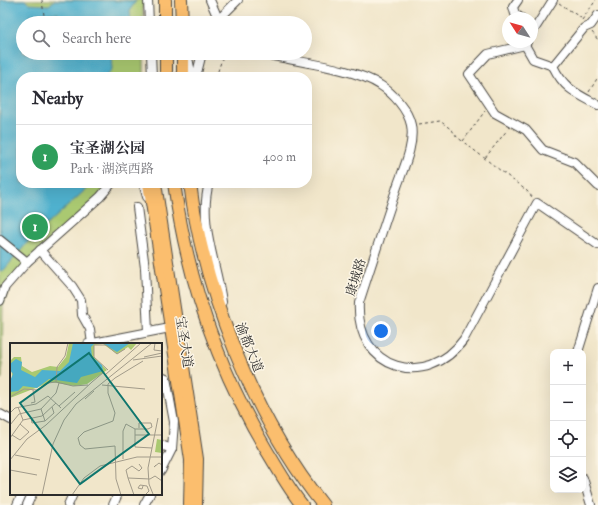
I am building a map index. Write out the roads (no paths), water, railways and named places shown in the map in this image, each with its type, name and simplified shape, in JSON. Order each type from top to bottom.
[{"type":"highway","points":[[164,0],[165,16]]},
{"type":"highway","points":[[181,0],[182,16]]},
{"type":"highway","points":[[166,60],[166,72]]},
{"type":"highway","points":[[182,60],[183,72]]},
{"type":"highway","points":[[175,188],[186,252],[221,363],[248,418],[302,505]]},
{"type":"highway","name":"渝都大道","points":[[191,188],[201,247],[237,357],[264,413],[306,481],[323,505]]},
{"type":"main road","name":"宝圣大道","points":[[149,188],[190,460],[189,505]]},
{"type":"main road","name":"宝圣大道","points":[[157,188],[198,459],[197,505]]},
{"type":"street","points":[[148,0],[149,16]]},
{"type":"street","points":[[210,0],[216,16]]},
{"type":"street","points":[[223,16],[238,0]]},
{"type":"street","points":[[514,12],[513,7],[518,0]]},
{"type":"street","points":[[538,21],[553,0]]},
{"type":"street","points":[[553,66],[584,28],[591,25],[598,15]]},
{"type":"street","points":[[509,48],[488,54],[470,74],[490,105],[496,113],[526,130],[544,150],[574,162],[598,186]]},
{"type":"street","points":[[528,48],[533,59],[553,66],[558,78],[570,91],[598,105]]},
{"type":"street","points":[[151,60],[152,72]]},
{"type":"street","points":[[189,60],[191,72]]},
{"type":"street","points":[[197,72],[200,60]]},
{"type":"street","name":"康城路","points":[[293,60],[353,73],[380,85],[391,95],[407,115],[411,126],[408,153],[359,303],[358,314],[362,335],[372,352],[381,359],[398,367],[417,368],[438,363],[449,357],[464,339],[537,203],[598,245]]},
{"type":"street","points":[[0,301],[5,287],[23,259],[40,250],[100,197],[108,188]]},
{"type":"street","points":[[144,188],[151,204]]},
{"type":"street","points":[[209,188],[206,219],[221,292],[224,317]]},
{"type":"street","points":[[137,208],[145,268],[148,332]]},
{"type":"street","points":[[0,240],[23,259]]},
{"type":"street","points":[[40,250],[72,286],[81,300],[82,315],[90,329],[90,343]]},
{"type":"street","points":[[579,349],[598,288]]},
{"type":"street","points":[[98,343],[124,340],[148,332],[170,328]]},
{"type":"street","points":[[162,376],[166,378],[174,422],[172,449],[162,470]]},
{"type":"street","points":[[0,414],[10,419]]},
{"type":"street","points":[[162,445],[172,449]]},
{"type":"street","points":[[586,490],[590,505]]},
{"type":"street","points":[[17,505],[22,495]]},
{"type":"street","points":[[27,505],[32,495]]},
{"type":"street","points":[[68,505],[73,495]]},
{"type":"street","points":[[113,505],[118,495]]},
{"type":"street","points":[[144,505],[149,495]]},
{"type":"water","points":[[0,0],[25,0],[29,4],[49,5],[55,0],[136,1],[130,10],[130,16],[57,16],[58,13],[16,16],[16,60],[111,60],[112,69],[110,72],[16,72],[16,188],[87,188],[28,242],[4,270],[0,272]]},
{"type":"place","name":"宝圣湖公园","points":[[35,227]]}]
